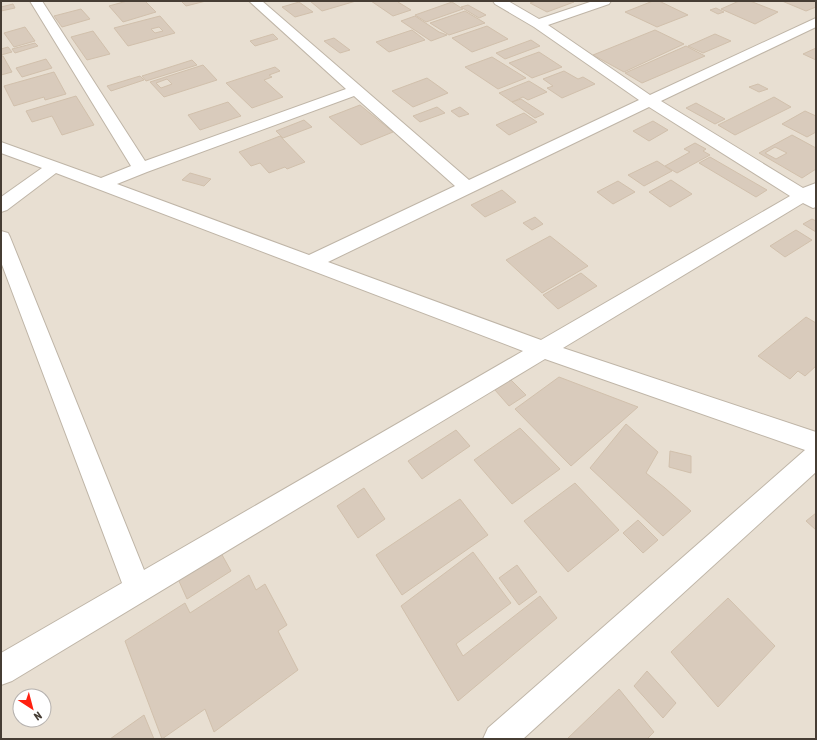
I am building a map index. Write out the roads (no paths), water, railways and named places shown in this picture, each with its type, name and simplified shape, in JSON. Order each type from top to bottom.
[{"type":"street","points":[[36,1],[141,168]]},
{"type":"street","points":[[255,1],[467,187]]},
{"type":"street","points":[[1,670],[544,350],[812,196],[648,100],[538,24],[499,1]]},
{"type":"street","points":[[538,24],[605,1]]},
{"type":"street","points":[[310,262],[648,100],[816,22]]},
{"type":"street","points":[[102,184],[141,168],[357,90]]},
{"type":"street","points":[[1,147],[544,350],[816,443]]},
{"type":"street","points":[[1,206],[54,167]]},
{"type":"street","points":[[1,237],[138,589]]},
{"type":"street","points":[[499,739],[816,456]]}]
